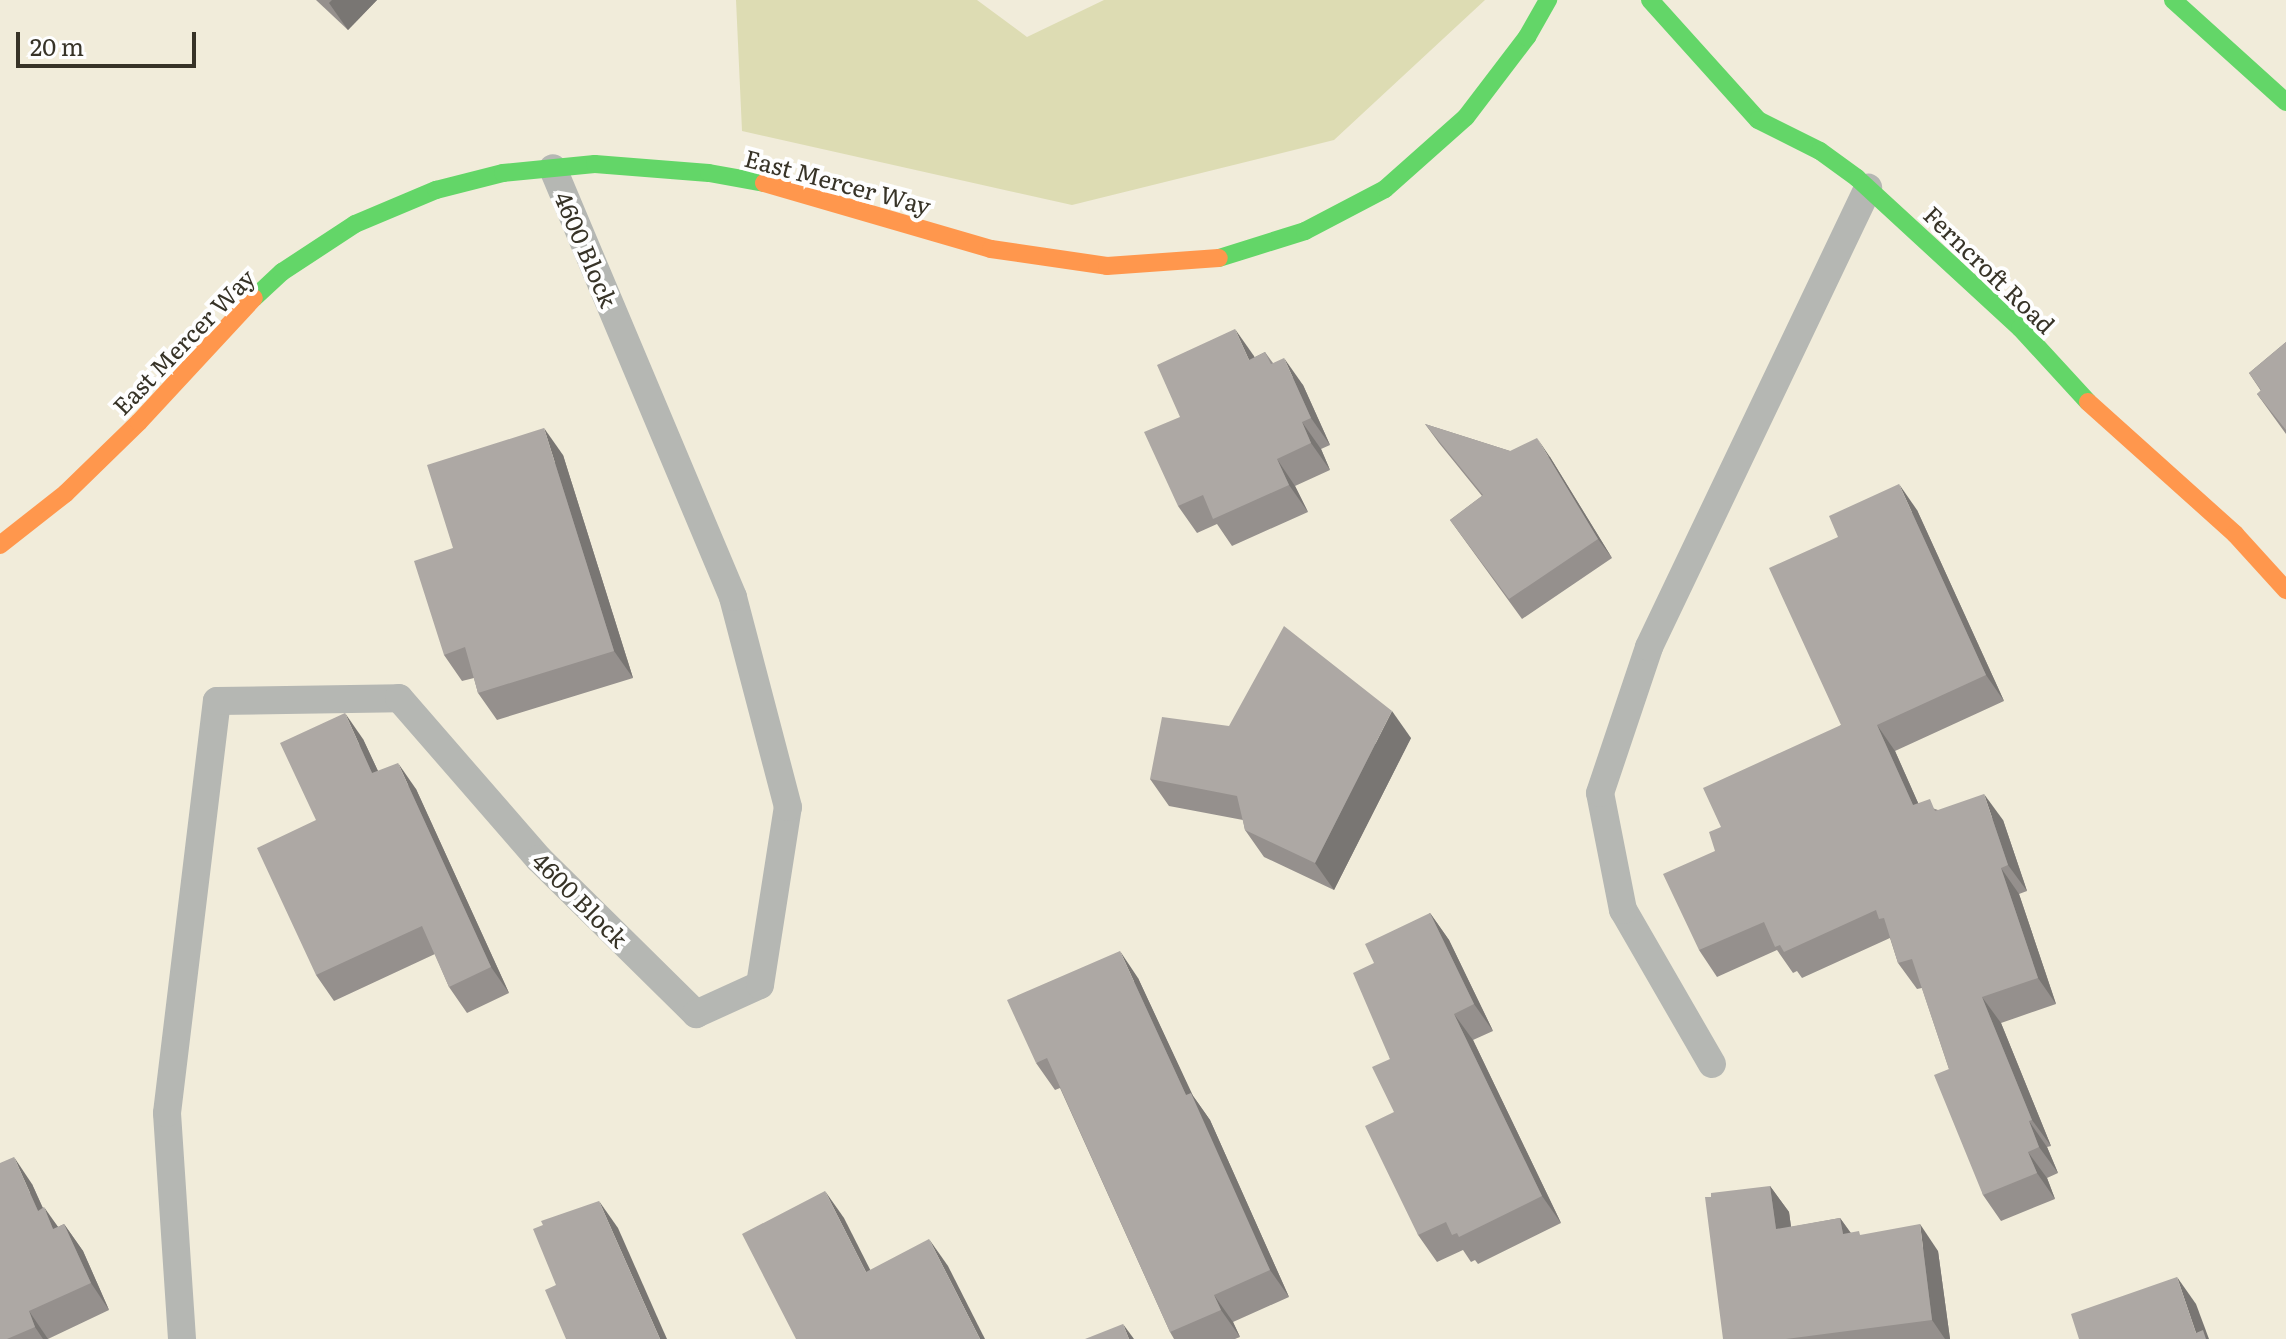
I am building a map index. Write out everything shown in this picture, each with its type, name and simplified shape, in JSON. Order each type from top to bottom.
[{"type":"street","name":"East Mercer Way","points":[[0,545],[76,483],[139,422],[237,314],[282,272],[355,224],[436,190],[503,173],[595,164],[709,173],[790,188],[991,249],[1107,266],[1209,261],[1305,231],[1385,189],[1466,117],[1527,37],[1548,0]]},
{"type":"street","name":"Ferncroft Road","points":[[1650,0],[1758,120],[1820,151],[1868,188],[2020,328],[2094,409],[2235,534],[2286,590]]},
{"type":"street","points":[[2173,0],[2286,102]]},
{"type":"lane","name":"4600 Block","points":[[182,1339],[167,1113],[217,701],[399,698],[539,859],[696,1014],[760,985],[788,807],[733,597],[553,168]]},
{"type":"lane","points":[[1712,1064],[1623,910],[1600,793],[1649,647],[1868,188]]},
{"type":"green space","points":[[736,0],[977,0],[1027,37],[1104,0],[1485,0],[1334,140],[1072,205],[742,131]]},
{"type":"building","points":[[1235,329],[1249,360],[1265,352],[1271,364],[1284,358],[1311,418],[1302,422],[1311,443],[1277,459],[1289,485],[1213,519],[1203,495],[1178,506],[1144,432],[1180,417],[1157,365]]},
{"type":"building","points":[[2286,342],[2286,430],[2257,394],[2261,390],[2249,373]]},
{"type":"building","points":[[1425,424],[1510,451],[1537,438],[1598,539],[1509,599],[1450,520],[1483,495]]},
{"type":"building","points":[[544,428],[614,651],[478,693],[465,647],[444,655],[414,561],[453,548],[427,465]]},
{"type":"building","points":[[1899,484],[1986,675],[1877,725],[1913,805],[1930,799],[1935,811],[1984,794],[2008,865],[2001,868],[2038,978],[1982,997],[2032,1120],[2029,1121],[2039,1147],[2028,1152],[2037,1173],[1983,1195],[1934,1075],[1949,1069],[1912,959],[1898,963],[1884,918],[1879,919],[1876,910],[1784,952],[1780,945],[1775,947],[1764,922],[1699,950],[1663,874],[1715,851],[1709,832],[1721,827],[1703,788],[1841,725],[1769,568],[1838,537],[1829,516]]},
{"type":"building","points":[[1284,626],[1392,711],[1315,863],[1245,830],[1237,796],[1150,779],[1162,717],[1229,726]]},
{"type":"building","points":[[345,713],[372,773],[398,763],[491,967],[449,987],[422,926],[316,975],[257,848],[316,820],[280,743]]},
{"type":"building","points":[[1430,913],[1474,1004],[1454,1014],[1542,1196],[1459,1237],[1457,1233],[1452,1235],[1446,1222],[1418,1235],[1365,1126],[1394,1112],[1372,1067],[1390,1059],[1353,973],[1374,963],[1365,944]]},
{"type":"building","points":[[1120,951],[1186,1095],[1191,1093],[1270,1270],[1214,1295],[1221,1310],[1170,1332],[1047,1058],[1036,1063],[1007,1000]]},
{"type":"building","points":[[14,1157],[38,1211],[44,1207],[53,1229],[64,1224],[91,1283],[29,1311],[35,1327],[0,1339],[0,1163]]},
{"type":"building","points":[[1770,1186],[1776,1229],[1840,1218],[1843,1234],[1859,1231],[1860,1235],[1920,1224],[1932,1320],[1786,1339],[1723,1339],[1705,1197],[1711,1197],[1711,1193]]},
{"type":"building","points":[[825,1191],[866,1272],[929,1239],[980,1339],[796,1339],[742,1234]]},
{"type":"building","points":[[599,1201],[660,1339],[566,1339],[545,1290],[556,1285],[533,1229],[543,1225],[541,1221]]},
{"type":"building","points":[[2177,1277],[2196,1333],[2203,1330],[2206,1339],[2079,1339],[2071,1314]]},
{"type":"building","points":[[1123,1324],[1129,1339],[1085,1339]]},
{"type":"traffic: fast","points":[[1219,258],[1305,231],[1385,189],[1466,117],[1527,37],[1548,0]]},
{"type":"traffic: fast","points":[[1650,0],[1758,120],[1820,151],[1857,178],[2020,328],[2088,402]]},
{"type":"traffic: fast","points":[[2173,0],[2286,102]]},
{"type":"traffic: fast","points":[[254,298],[282,272],[355,224],[436,190],[503,173],[595,164],[709,173],[764,183]]},
{"type":"traffic: slow","points":[[764,183],[991,249],[1107,266],[1219,258]]},
{"type":"traffic: slow","points":[[0,545],[66,493],[139,422],[254,298]]},
{"type":"traffic: slow","points":[[2088,402],[2235,534],[2286,590]]}]
